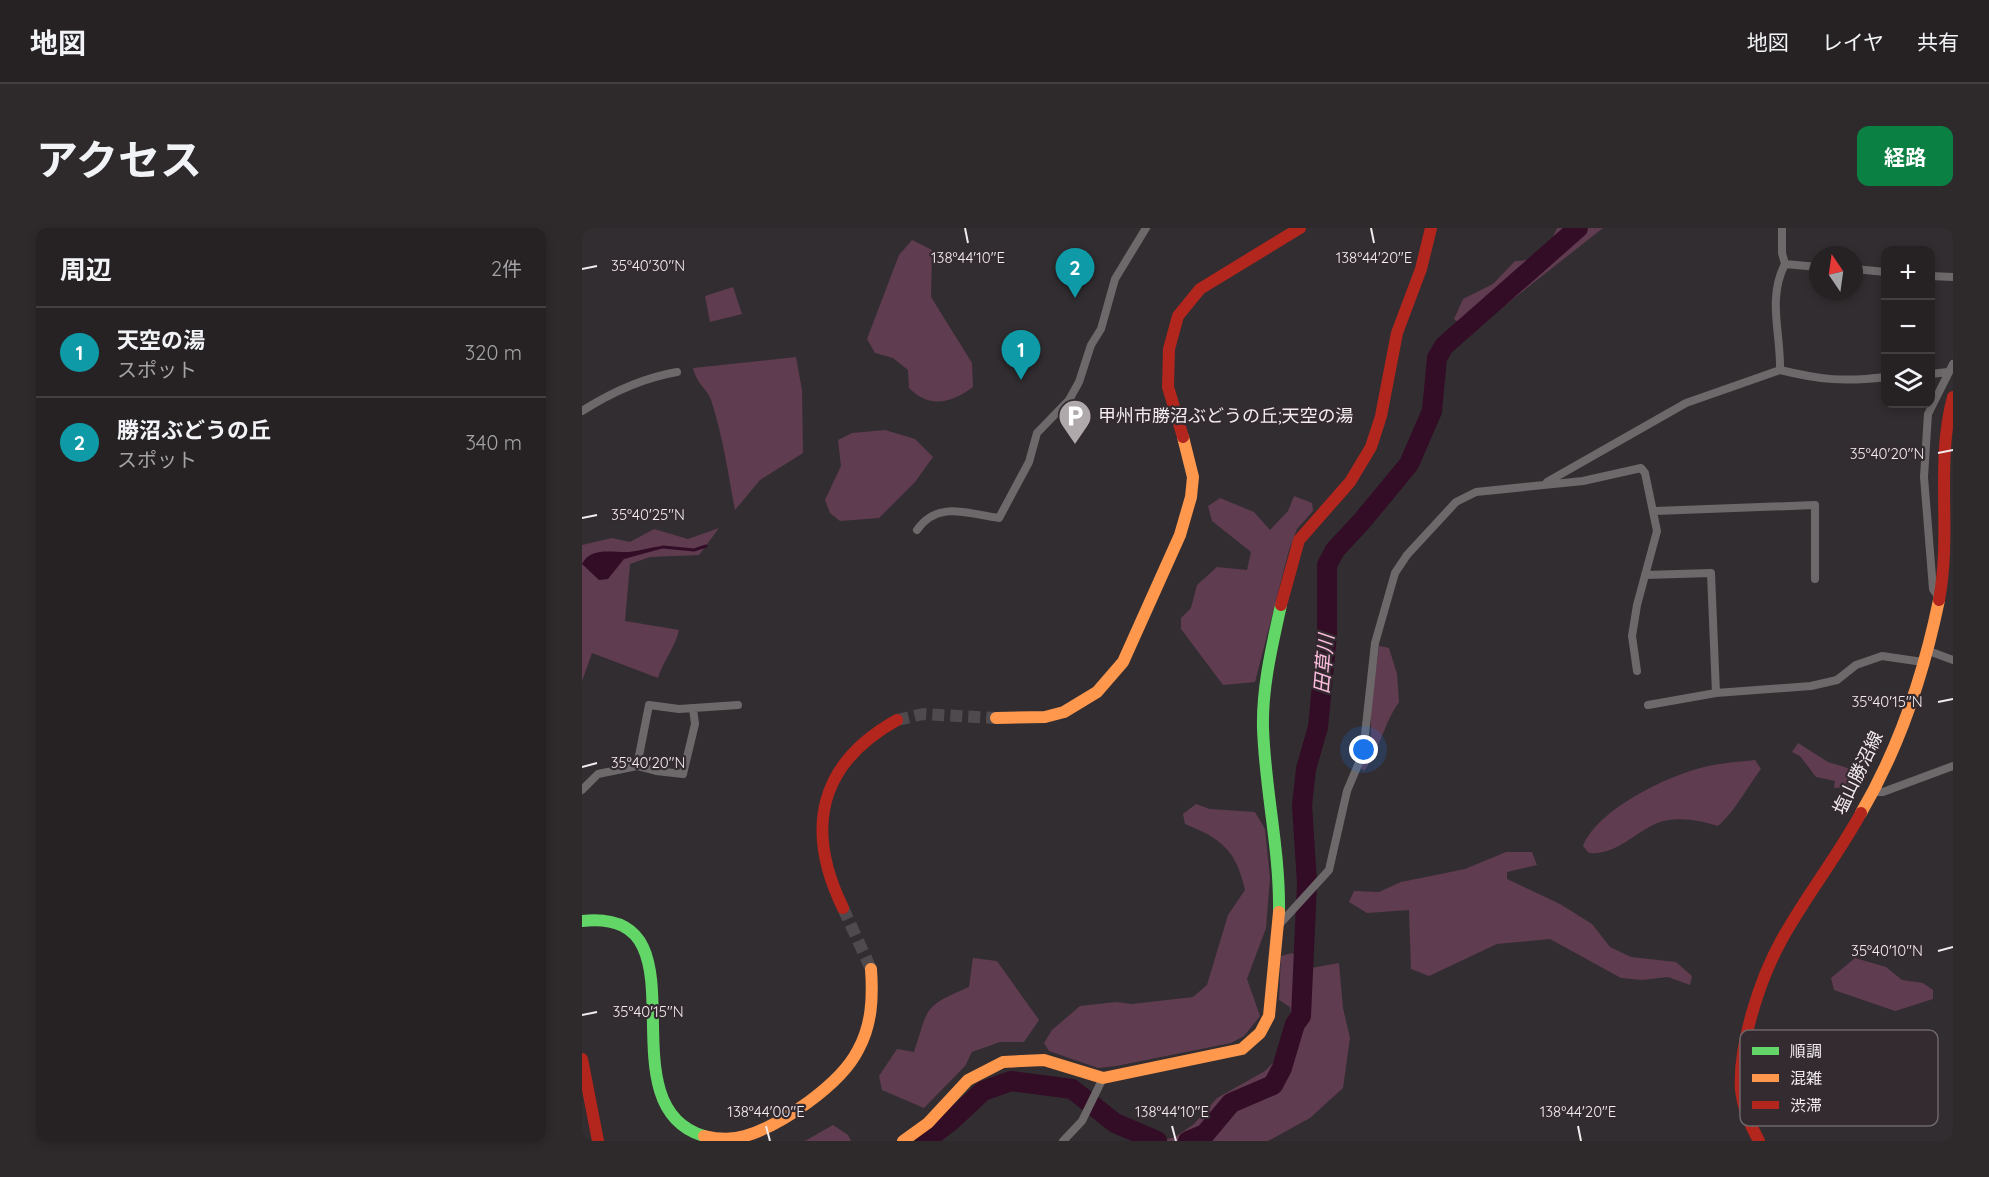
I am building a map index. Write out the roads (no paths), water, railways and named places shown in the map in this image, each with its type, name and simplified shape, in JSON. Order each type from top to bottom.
[{"type":"street","points":[[917,530],[927,517],[942,511],[999,518],[1029,462],[1037,433],[1069,400],[1079,382],[1091,345],[1101,329],[1115,279],[1146,228]]},
{"type":"street","points":[[996,718],[1045,717],[1064,712],[1097,692],[1123,662],[1179,535],[1191,497],[1193,477],[1190,460],[1168,387],[1168,349],[1178,316],[1200,290],[1300,228]]},
{"type":"street","points":[[903,1141],[928,1123],[968,1080],[1003,1062],[1044,1060],[1103,1078],[1236,1052],[1258,1037],[1269,1016],[1279,881],[1265,748],[1264,704],[1293,560],[1299,540],[1309,524],[1360,469],[1375,438],[1398,332],[1420,276],[1431,228]]},
{"type":"street","points":[[1780,370],[1780,350],[1774,316],[1776,292],[1785,264],[1782,253],[1782,228]]},
{"type":"street","points":[[1785,264],[1809,266]]},
{"type":"street","points":[[1863,270],[1881,272]]},
{"type":"street","points":[[1935,276],[1953,277]]},
{"type":"street","points":[[1939,598],[1933,589],[1924,477],[1928,414],[1953,364]]},
{"type":"street","points":[[1544,484],[1686,402],[1780,370],[1822,380],[1853,381],[1881,378]]},
{"type":"street","points":[[582,411],[610,393],[656,376],[677,372]]},
{"type":"street","points":[[1935,373],[1948,372]]},
{"type":"street","name":"塩山勝沼線","points":[[1750,1030],[1759,998],[1781,941],[1873,792],[1888,762],[1925,656],[1939,598],[1945,560],[1946,424],[1953,397]]},
{"type":"street","points":[[1277,927],[1329,870],[1347,791],[1363,753],[1367,734],[1370,667],[1395,573],[1427,532],[1465,495],[1583,481],[1641,468],[1645,473],[1657,531],[1632,636],[1637,671]]},
{"type":"street","points":[[1654,511],[1815,505],[1815,579]]},
{"type":"street","points":[[1645,575],[1712,573],[1716,693]]},
{"type":"street","points":[[1648,705],[1716,693],[1811,686],[1837,680],[1856,665],[1882,656],[1925,656],[1953,660]]},
{"type":"street","points":[[637,766],[649,705],[693,708],[738,705]]},
{"type":"street","points":[[582,790],[598,774],[637,766],[683,774],[696,724],[693,708]]},
{"type":"street","points":[[843,908],[832,886],[823,856],[821,842],[825,807],[837,779],[852,754],[870,735],[897,720]]},
{"type":"street","points":[[1873,792],[1877,794],[1953,766]]},
{"type":"street","points":[[582,921],[612,920],[634,932],[646,947],[651,977],[656,1089],[670,1115],[684,1127],[710,1138],[726,1139],[754,1133],[832,1083],[852,1060],[867,1030],[873,990],[871,969]]},
{"type":"street","points":[[582,1059],[594,1110],[598,1141]]},
{"type":"street","name":"塩山勝沼線","points":[[1740,1064],[1740,1087]]},
{"type":"street","points":[[1064,1141],[1082,1121],[1103,1078]]},
{"type":"street","name":"塩山勝沼線","points":[[1751,1126],[1759,1141]]},
{"type":"waterway","name":"田草川","points":[[1188,1141],[1205,1134],[1231,1103],[1273,1085],[1282,1068],[1295,1024],[1301,1016],[1307,883],[1302,805],[1306,769],[1318,727],[1327,635],[1327,565],[1335,550],[1409,464],[1432,411],[1437,358],[1444,346],[1578,228]]},
{"type":"waterway","points":[[663,547],[694,550],[706,546]]},
{"type":"waterway","name":"田草川","points":[[925,1141],[983,1091],[1011,1081],[1072,1089],[1115,1123],[1157,1141]]},
{"type":"tunnel","points":[[897,720],[923,714],[996,718]]},
{"type":"tunnel","points":[[843,908],[871,969]]},
{"type":"place","name":"勝沼ぶどうの丘","points":[[1075,298]]},
{"type":"place","name":"天空の湯","points":[[1021,380]]},
{"type":"place","name":"甲州市勝沼ぶどうの丘;天空の湯","points":[[1075,445]]}]
